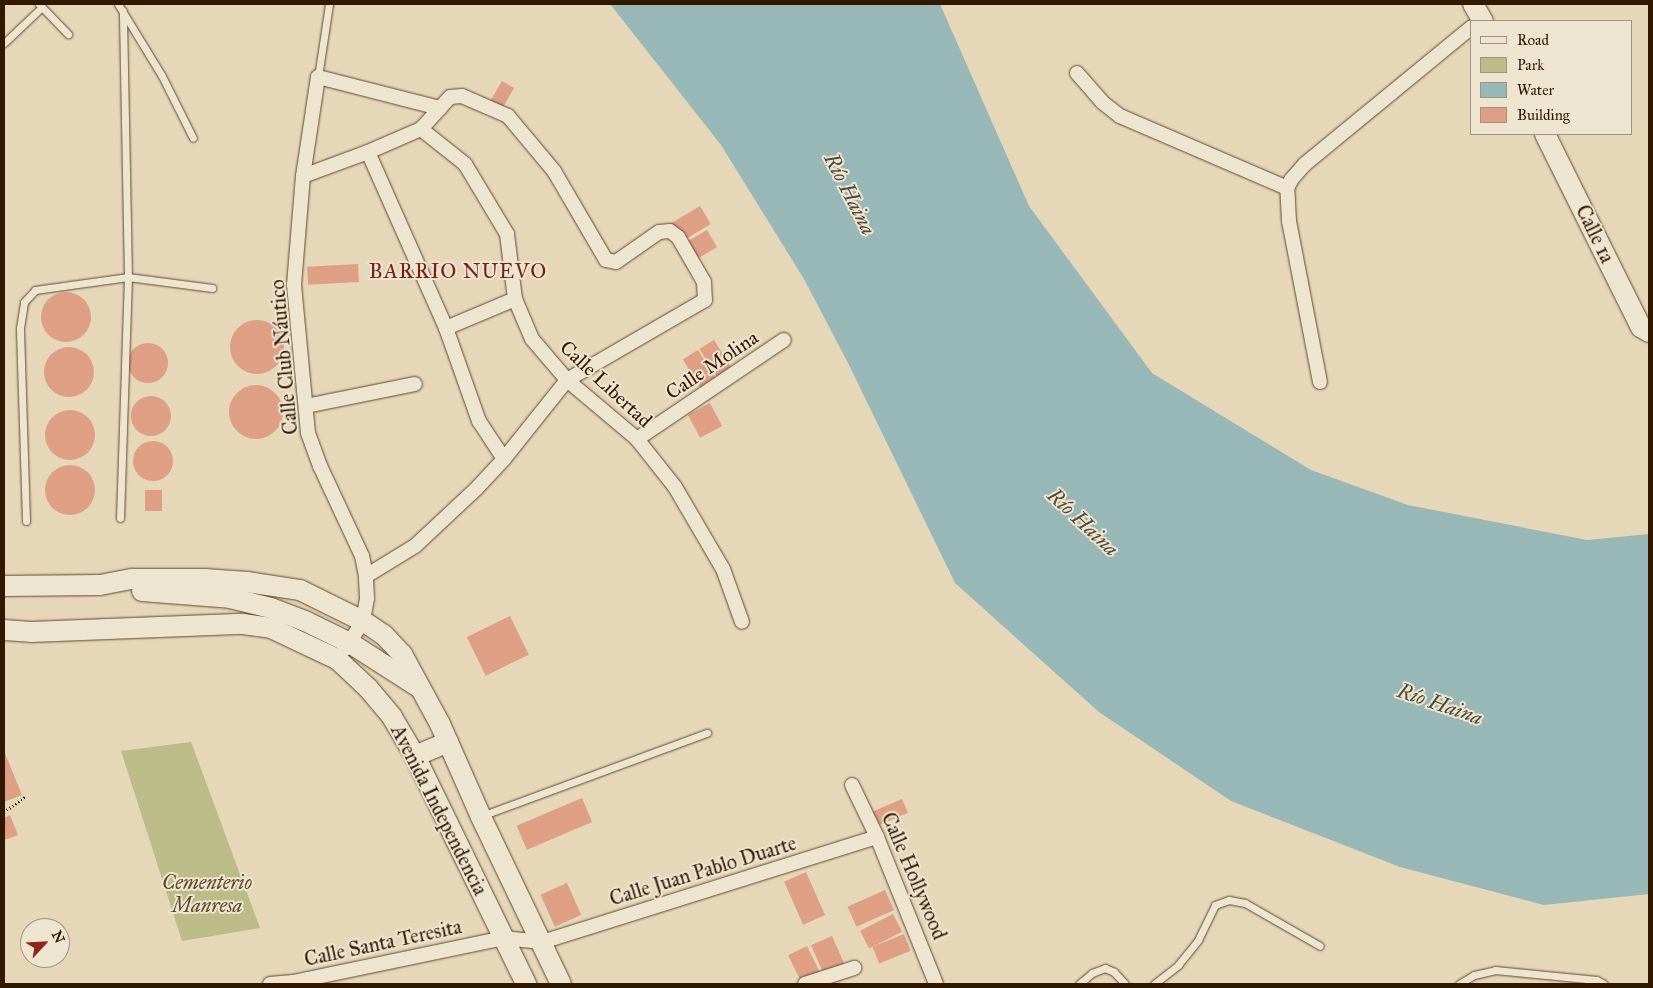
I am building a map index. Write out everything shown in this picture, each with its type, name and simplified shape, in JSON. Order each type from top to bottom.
[{"type":"street","points":[[1320,382],[1289,221],[1287,188],[1291,180],[1305,164],[1470,25]]},
{"type":"street","points":[[1077,73],[1102,102],[1120,116],[1287,188]]},
{"type":"street","points":[[318,78],[440,108]]},
{"type":"street","name":"Calle Club Náutico","points":[[318,78],[303,176],[294,285],[308,433],[362,556],[366,576],[367,598],[362,621],[350,643],[337,659]]},
{"type":"street","points":[[303,176],[368,152],[421,129],[450,97],[456,95],[508,116],[554,171],[606,260],[616,262],[659,232],[670,231],[678,237],[704,282],[705,300],[567,380],[504,459],[476,489],[415,546],[366,576]]},
{"type":"street","name":"Calle Libertad","points":[[421,129],[465,164],[507,234],[515,299],[532,339],[567,380],[637,440],[674,487],[723,569],[742,622]]},
{"type":"street","name":"Calle 1a","points":[[1545,135],[1641,327],[1649,332]]},
{"type":"street","points":[[368,152],[446,328],[479,421],[504,459]]},
{"type":"street","points":[[446,328],[515,299]]},
{"type":"street","name":"Calle Molina","points":[[637,440],[784,340]]},
{"type":"street","points":[[306,406],[416,384]]},
{"type":"street","name":"Avenida Independencia","points":[[100,585],[132,579],[205,579],[247,582],[300,590],[362,621],[384,635],[402,654],[422,690],[561,984]]},
{"type":"street","name":"Avenida Independencia","points":[[4,586],[100,585],[230,598],[253,603],[305,621],[350,643],[422,690]]},
{"type":"street","name":"Avenida Independencia","points":[[4,630],[31,632],[242,624],[270,628],[337,659],[368,688],[392,716],[415,756],[526,984]]},
{"type":"street","points":[[415,756],[448,742]]},
{"type":"street","name":"Calle Hollywood","points":[[852,784],[877,837],[936,984]]},
{"type":"street","name":"Calle Juan Pablo Duarte","points":[[542,942],[877,837]]},
{"type":"street","name":"Calle Santa Teresita","points":[[270,984],[294,983],[504,938],[542,942]]},
{"type":"street","points":[[805,984],[854,968]]},
{"type":"lane","points":[[118,4],[162,76],[193,138]]},
{"type":"lane","name":"Calle Club Náutico","points":[[318,78],[329,4]]},
{"type":"lane","points":[[4,43],[40,5],[68,34]]},
{"type":"lane","points":[[120,518],[128,276],[123,11]]},
{"type":"lane","points":[[26,521],[20,328],[24,302],[35,290],[128,276],[212,288]]},
{"type":"lane","points":[[481,816],[708,733]]},
{"type":"lane","points":[[1154,984],[1178,965],[1198,940],[1215,905],[1229,900],[1245,903],[1320,946]]},
{"type":"lane","points":[[1079,984],[1092,973],[1105,968],[1114,972],[1125,984]]},
{"type":"lane","points":[[1459,984],[1474,975],[1495,970],[1597,980],[1604,984]]},
{"type":"path","points":[[4,812],[26,796]]},
{"type":"green space","name":"Cementerio Manresa","points":[[191,742],[260,928],[182,941],[121,751]]},
{"type":"water","name":"Río Haina","points":[[610,4],[940,4],[1029,206],[1152,373],[1311,470],[1408,505],[1587,540],[1649,534],[1649,894],[1544,905],[1400,867],[1231,801],[1099,712],[955,583],[848,363],[804,279],[721,145]]},
{"type":"building","points":[[502,81],[514,88],[502,109],[490,102]]},
{"type":"building","points":[[700,206],[711,224],[682,242],[671,224]]},
{"type":"building","points":[[707,230],[717,247],[694,261],[684,244]]},
{"type":"building","points":[[358,264],[359,282],[308,285],[307,267]]},
{"type":"building","points":[[66,292],[80,296],[87,303],[91,317],[87,331],[80,338],[66,342],[52,338],[45,331],[41,317],[45,303],[52,296]]},
{"type":"building","points":[[257,320],[267,322],[276,328],[282,337],[284,347],[282,357],[276,366],[267,372],[257,374],[247,372],[238,366],[232,357],[230,347],[232,337],[238,328],[247,322]]},
{"type":"building","points":[[714,340],[733,371],[719,380],[700,349]]},
{"type":"building","points":[[148,343],[159,346],[165,352],[168,363],[165,374],[159,380],[148,383],[137,380],[131,374],[128,363],[131,352],[137,346]]},
{"type":"building","points":[[69,347],[83,351],[90,358],[94,372],[90,386],[83,393],[69,397],[55,393],[48,386],[44,372],[48,358],[55,351]]},
{"type":"building","points":[[698,350],[717,381],[702,390],[683,360]]},
{"type":"building","points":[[256,385],[266,387],[275,393],[281,402],[283,412],[281,422],[275,431],[266,437],[256,439],[246,437],[237,431],[231,422],[229,412],[231,402],[237,393],[246,387]]},
{"type":"building","points":[[147,396],[155,396],[162,399],[168,405],[171,416],[168,427],[162,433],[155,436],[147,436],[140,433],[134,427],[131,420],[131,412],[134,405],[140,399]]},
{"type":"building","points":[[710,403],[722,426],[700,438],[688,415]]},
{"type":"building","points":[[70,410],[84,414],[91,421],[95,435],[91,449],[84,456],[70,460],[56,456],[49,449],[45,435],[49,421],[56,414]]},
{"type":"building","points":[[149,441],[157,441],[164,444],[170,450],[173,461],[170,472],[164,478],[157,481],[149,481],[142,478],[136,472],[133,465],[133,457],[136,450],[142,444]]},
{"type":"building","points":[[70,465],[84,469],[91,476],[95,490],[91,504],[84,511],[70,515],[56,511],[49,504],[45,490],[49,476],[56,469]]},
{"type":"building","points":[[145,490],[162,490],[162,511],[145,511]]},
{"type":"building","points":[[510,616],[529,655],[486,676],[467,637]]},
{"type":"building","points":[[4,751],[22,795],[4,802]]},
{"type":"building","points":[[582,798],[592,822],[527,850],[517,826]]},
{"type":"building","points":[[902,799],[908,813],[876,826],[870,813]]},
{"type":"building","points":[[10,815],[18,835],[4,840],[4,818]]},
{"type":"building","points":[[806,872],[825,915],[803,925],[784,882]]},
{"type":"building","points":[[567,883],[581,915],[555,927],[541,895]]},
{"type":"building","points":[[885,890],[894,910],[856,927],[848,907]]},
{"type":"building","points":[[893,914],[902,932],[869,949],[860,931]]},
{"type":"building","points":[[904,934],[911,951],[879,963],[872,947]]},
{"type":"building","points":[[832,936],[845,965],[824,975],[811,945]]},
{"type":"building","points":[[807,946],[820,973],[801,982],[788,955]]},
{"type":"district","name":"BARRIO NUEVO","points":[[458,271]]}]
